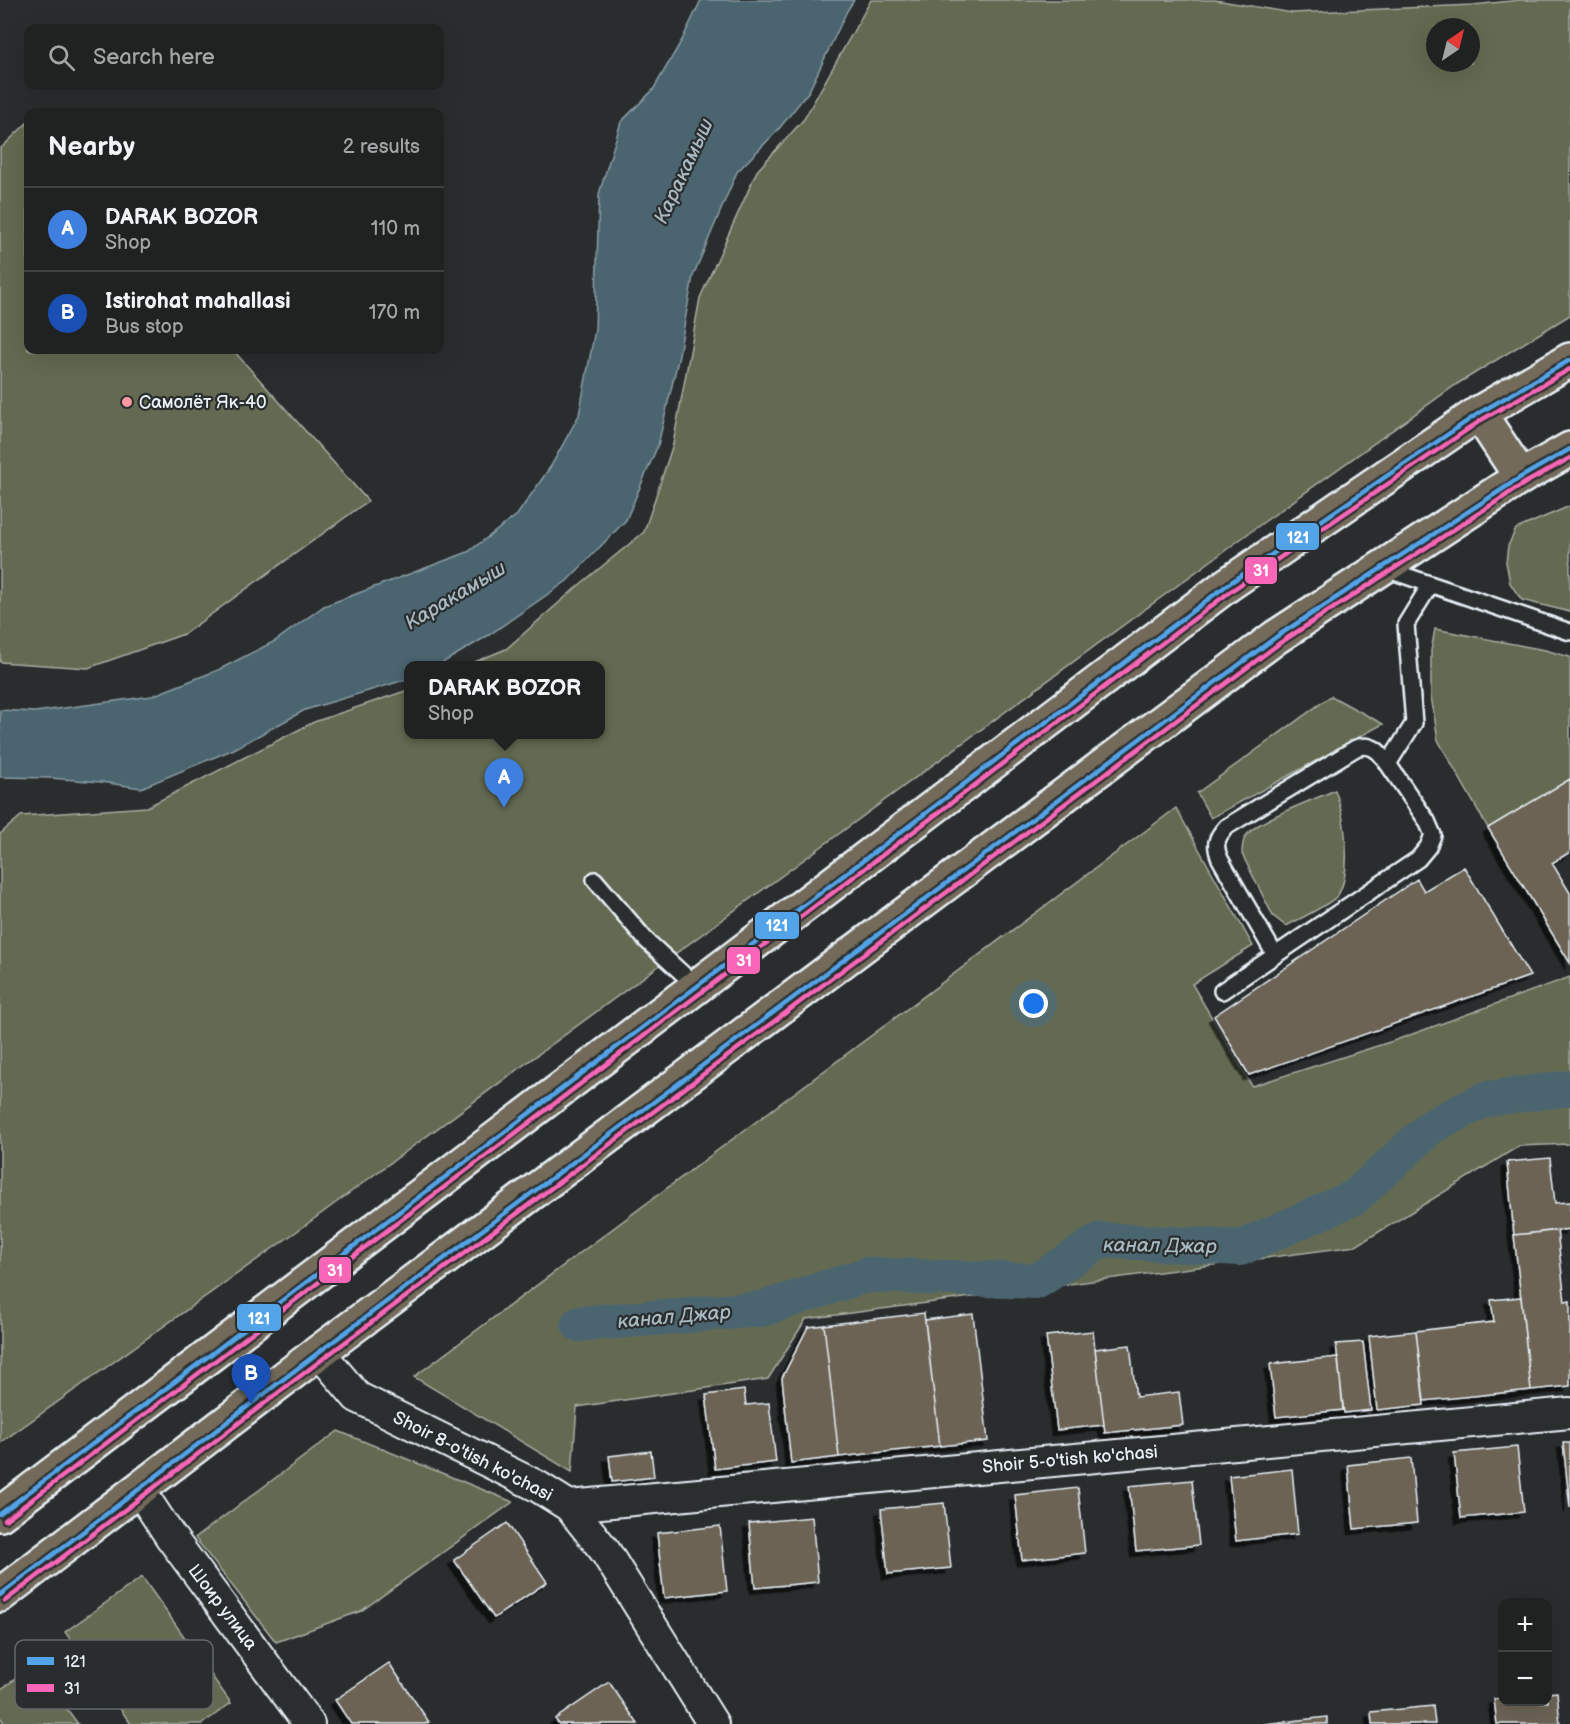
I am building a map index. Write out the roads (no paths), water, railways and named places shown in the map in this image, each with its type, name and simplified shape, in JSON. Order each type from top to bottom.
[{"type":"highway","points":[[0,1514],[1227,585],[1479,414],[1570,360]]},
{"type":"highway","points":[[1479,414],[1521,477]]},
{"type":"highway","points":[[0,1595],[319,1352],[1275,637],[1521,477],[1570,449]]},
{"type":"street","name":"Shoir 8-o'tish ko'chasi","points":[[319,1352],[357,1397],[537,1486],[569,1506],[605,1551],[713,1724]]},
{"type":"street","name":"Shoir 5-o'tish ko'chasi","points":[[569,1506],[1570,1413]]},
{"type":"street","name":"Шоир улица","points":[[139,1489],[170,1536],[309,1724]]},
{"type":"lane","points":[[1521,477],[1570,464]]},
{"type":"lane","points":[[1380,567],[1570,632]]},
{"type":"lane","points":[[1388,764],[1414,723],[1407,624],[1430,585]]},
{"type":"lane","points":[[1222,991],[1418,859],[1428,848],[1433,835],[1427,821],[1388,764],[1373,747],[1365,745],[1356,748],[1226,827],[1218,835],[1215,848],[1220,859],[1275,955]]},
{"type":"lane","points":[[595,880],[646,940],[696,986]]},
{"type":"water","name":"Каракамыш","points":[[701,0],[854,0],[809,91],[778,130],[737,172],[693,276],[678,360],[658,445],[626,520],[567,581],[489,635],[446,661],[404,661],[404,680],[305,710],[234,749],[141,788],[50,778],[0,777],[0,710],[35,712],[152,696],[218,670],[275,641],[324,606],[468,552],[517,515],[551,466],[579,415],[595,330],[599,194],[621,122],[653,90],[682,40]]},
{"type":"waterway","name":"канал Джар","points":[[579,1324],[762,1309],[866,1275],[1037,1281],[1101,1240],[1240,1248],[1355,1197],[1432,1126],[1486,1099],[1570,1088]]},
{"type":"place","name":"Самолёт Як-40","points":[[127,402]]},
{"type":"place","name":"DARAK BOZOR","points":[[504,808]]},
{"type":"place","name":"Istirohat mahallasi","points":[[251,1404]]}]
